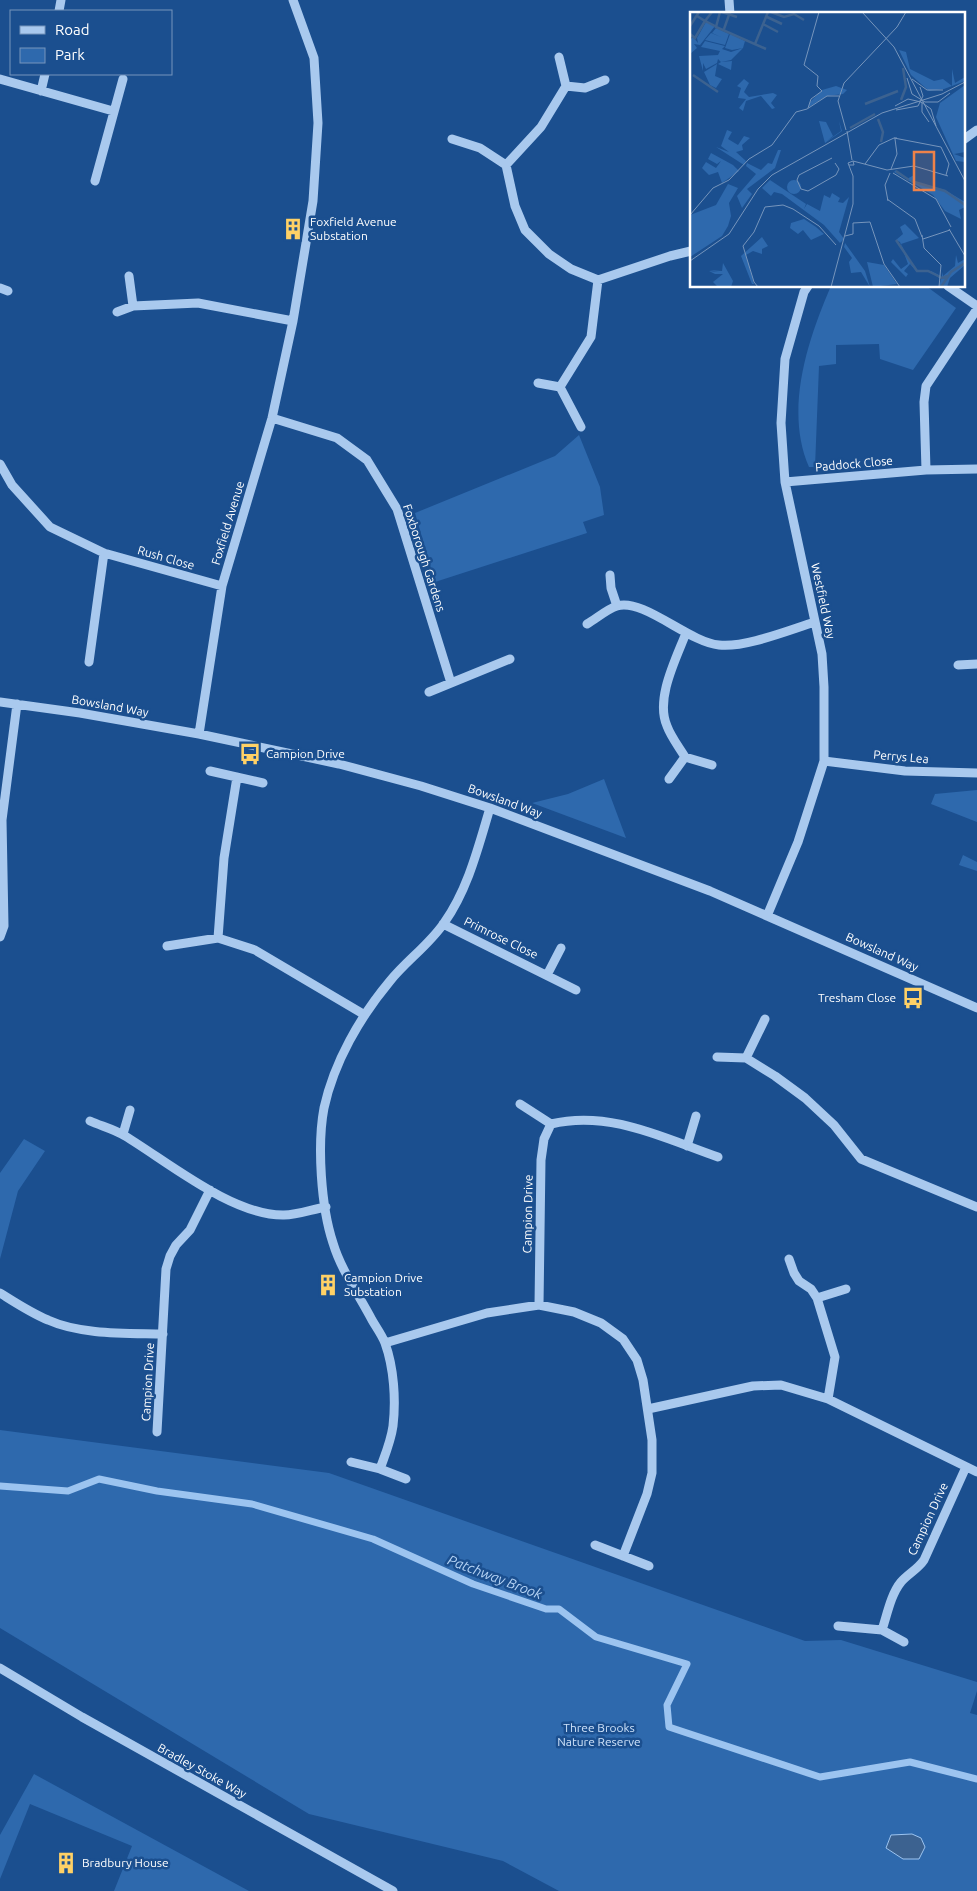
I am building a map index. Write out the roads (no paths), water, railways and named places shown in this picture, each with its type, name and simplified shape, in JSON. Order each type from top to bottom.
[{"type":"street","name":"Foxfield Avenue","points":[[199,734],[222,586],[272,418],[293,321],[314,201],[318,124],[314,58],[293,0]]},
{"type":"street","points":[[506,165],[541,127],[566,86],[559,57]]},
{"type":"street","points":[[40,91],[44,75]]},
{"type":"street","points":[[0,79],[113,111]]},
{"type":"street","points":[[95,181],[123,79]]},
{"type":"street","points":[[566,86],[586,88],[605,80]]},
{"type":"street","points":[[964,139],[977,130]]},
{"type":"street","points":[[452,139],[480,148],[506,165],[515,206],[525,230],[549,254],[571,268],[598,280],[690,250]]},
{"type":"street","points":[[129,276],[133,306]]},
{"type":"street","points":[[560,387],[591,337],[598,280]]},
{"type":"street","points":[[926,470],[924,402],[926,386],[977,307],[951,288]]},
{"type":"street","name":"Westfield Way","points":[[767,916],[798,842],[824,761],[822,654],[785,482],[781,423],[785,360],[806,289]]},
{"type":"street","points":[[117,312],[133,306],[198,304],[293,321]]},
{"type":"street","points":[[538,383],[560,387]]},
{"type":"street","points":[[560,387],[581,427]]},
{"type":"street","name":"Foxborough Gardens","points":[[272,418],[337,438],[367,460],[397,509],[451,683]]},
{"type":"street","name":"Rush Close","points":[[0,464],[12,485],[50,527],[104,553],[222,586]]},
{"type":"street","name":"Paddock Close","points":[[785,482],[926,470],[977,469]]},
{"type":"street","points":[[89,662],[104,553]]},
{"type":"street","points":[[610,575],[617,606]]},
{"type":"street","points":[[587,624],[617,606],[641,607],[686,633],[716,645],[728,646],[744,644],[815,622]]},
{"type":"street","points":[[686,633],[665,691],[662,707],[666,725],[685,757],[712,765]]},
{"type":"street","points":[[429,692],[510,658]]},
{"type":"street","points":[[958,665],[977,664]]},
{"type":"street","name":"Bowsland Way","points":[[0,702],[80,713],[199,734],[339,764],[420,786],[490,808],[710,892],[977,1008]]},
{"type":"street","points":[[0,937],[4,926],[1,820],[17,704]]},
{"type":"street","points":[[669,779],[685,757]]},
{"type":"street","name":"Perrys Lea","points":[[824,761],[905,771],[977,773]]},
{"type":"street","points":[[210,771],[263,783]]},
{"type":"street","points":[[218,938],[224,858],[237,777]]},
{"type":"street","points":[[380,1469],[393,1425],[392,1376],[385,1343],[351,1283],[333,1244],[322,1170],[324,1109],[332,1080],[346,1046],[365,1015],[390,981],[443,924],[463,890],[490,808]]},
{"type":"street","name":"Primrose Close","points":[[443,924],[576,990]]},
{"type":"street","points":[[167,946],[218,938],[255,950],[365,1015]]},
{"type":"street","name":"Primrose Close","points":[[547,975],[561,948]]},
{"type":"street","points":[[746,1058],[765,1019]]},
{"type":"street","points":[[717,1057],[746,1058],[776,1076],[834,1125],[861,1159],[977,1207]]},
{"type":"street","points":[[520,1104],[551,1124],[583,1119],[624,1124],[718,1158]]},
{"type":"street","points":[[123,1134],[130,1110]]},
{"type":"street","points":[[687,1146],[696,1116]]},
{"type":"street","points":[[90,1121],[123,1134],[210,1190],[235,1203],[259,1212],[285,1215],[326,1207]]},
{"type":"street","name":"Campion Drive","points":[[539,1305],[541,1160],[544,1139],[551,1124]]},
{"type":"street","name":"Campion Drive","points":[[158,1432],[166,1270],[176,1245],[190,1230],[210,1190]]},
{"type":"street","points":[[789,1259],[799,1281],[811,1289],[817,1298],[835,1357],[828,1399]]},
{"type":"street","points":[[817,1298],[846,1289]]},
{"type":"street","name":"Campion Drive","points":[[0,1294],[49,1321],[77,1328],[114,1333],[163,1334]]},
{"type":"street","points":[[385,1343],[487,1313],[539,1305],[574,1312],[601,1323],[622,1339],[637,1360],[643,1380],[652,1440],[652,1473],[647,1494],[624,1556]]},
{"type":"street","points":[[648,1409],[765,1384],[781,1385],[828,1399],[977,1472]]},
{"type":"street","points":[[351,1462],[380,1469],[406,1479]]},
{"type":"street","name":"Campion Drive","points":[[882,1630],[894,1595],[901,1582],[917,1569],[924,1560],[966,1467]]},
{"type":"street","points":[[595,1545],[648,1566]]},
{"type":"street","points":[[838,1626],[882,1630],[904,1642]]},
{"type":"street","name":"Bradley Stoke Way","points":[[0,1668],[99,1727],[393,1891]]},
{"type":"waterway","name":"Patchway Brook","points":[[0,1486],[68,1491],[99,1479],[157,1491],[252,1504],[373,1539],[473,1584],[546,1609],[559,1609],[596,1637],[687,1664],[667,1705],[669,1727],[820,1777],[910,1762],[977,1779]]},
{"type":"place","name":"Foxfield Avenue Substation","points":[[293,229]]},
{"type":"place","name":"Campion Drive","points":[[250,754]]},
{"type":"place","name":"Tresham Close","points":[[913,998]]},
{"type":"place","name":"Campion Drive Substation","points":[[328,1285]]},
{"type":"place","name":"Bradbury House","points":[[66,1863]]},
{"type":"park label","name":"Three Brooks Nature Reserve","points":[[599,1735]]}]
